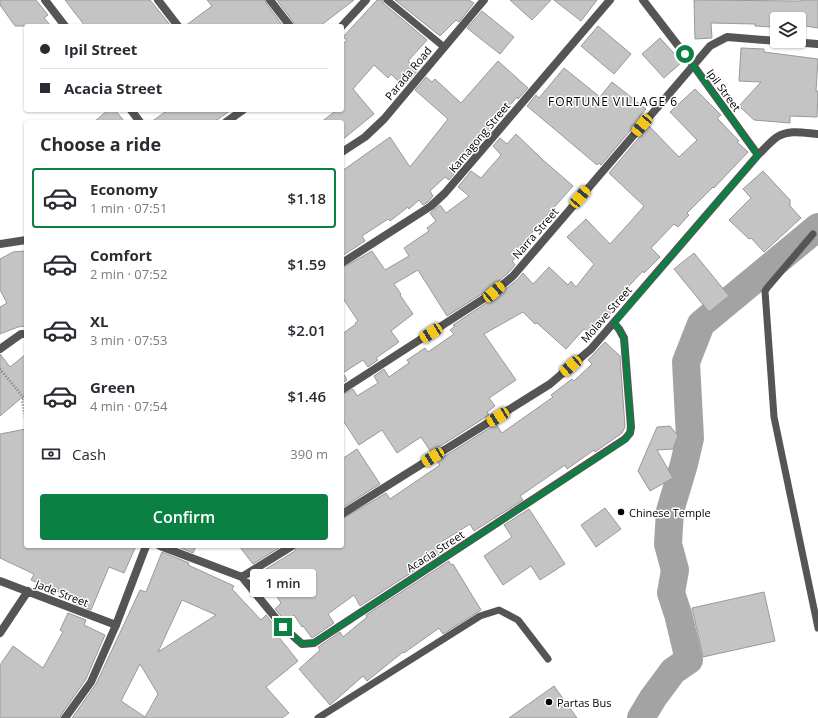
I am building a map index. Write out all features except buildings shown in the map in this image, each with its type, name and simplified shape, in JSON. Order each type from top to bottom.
[{"type":"street","points":[[45,0],[63,24]]},
{"type":"street","points":[[158,0],[176,24]]},
{"type":"street","points":[[270,0],[288,24]]},
{"type":"street","points":[[344,24],[366,0]]},
{"type":"street","name":"Parada Road","points":[[344,151],[365,138],[384,119],[484,0]]},
{"type":"street","name":"Kamagong Street","points":[[344,263],[431,206],[445,193],[610,0]]},
{"type":"street","name":"Ipil Street","points":[[643,0],[693,65],[758,155]]},
{"type":"street","name":"Narra Street","points":[[344,389],[494,292],[513,276],[710,46],[728,37],[770,40]]},
{"type":"street","name":"Narra Street","points":[[806,43],[818,44]]},
{"type":"street","points":[[229,120],[240,112]]},
{"type":"street","name":"Molave Street","points":[[344,513],[550,384],[591,349],[758,155],[777,137],[788,133],[799,132],[818,134]]},
{"type":"street","points":[[0,244],[24,240]]},
{"type":"street","name":"Acacia Street","points":[[165,548],[242,577],[283,627],[294,638],[302,644],[314,643],[625,440],[630,433],[631,427],[624,338],[614,323]]},
{"type":"street","points":[[0,349],[21,334],[24,334]]},
{"type":"street","points":[[65,718],[91,682],[116,625],[145,548]]},
{"type":"street","points":[[242,577],[289,548]]},
{"type":"street","name":"Jade Street","points":[[0,581],[116,625]]},
{"type":"street","points":[[0,633],[28,592]]},
{"type":"lane","points":[[387,0],[444,47]]},
{"type":"lane","points":[[813,234],[765,292],[774,417],[818,628]]},
{"type":"lane","points":[[318,718],[480,616],[499,610],[518,620],[548,659]]},
{"type":"path","points":[[0,369],[24,398],[22,400],[24,412]]},
{"type":"waterway","points":[[641,718],[653,698],[673,671],[689,660],[678,614],[671,593],[675,570],[668,544],[670,511],[690,438],[686,362],[701,324],[818,227]]},
{"type":"place","name":"Chinese Temple","points":[[621,512]]},
{"type":"place","name":"Partas Bus","points":[[549,702]]},
{"type":"district","name":"FORTUNE VILLAGE 6","points":[[613,101]]},
{"type":"route","points":[[283,627],[302,644],[314,643],[625,440],[630,433],[631,427],[624,338],[614,323],[758,155],[685,54]]}]
